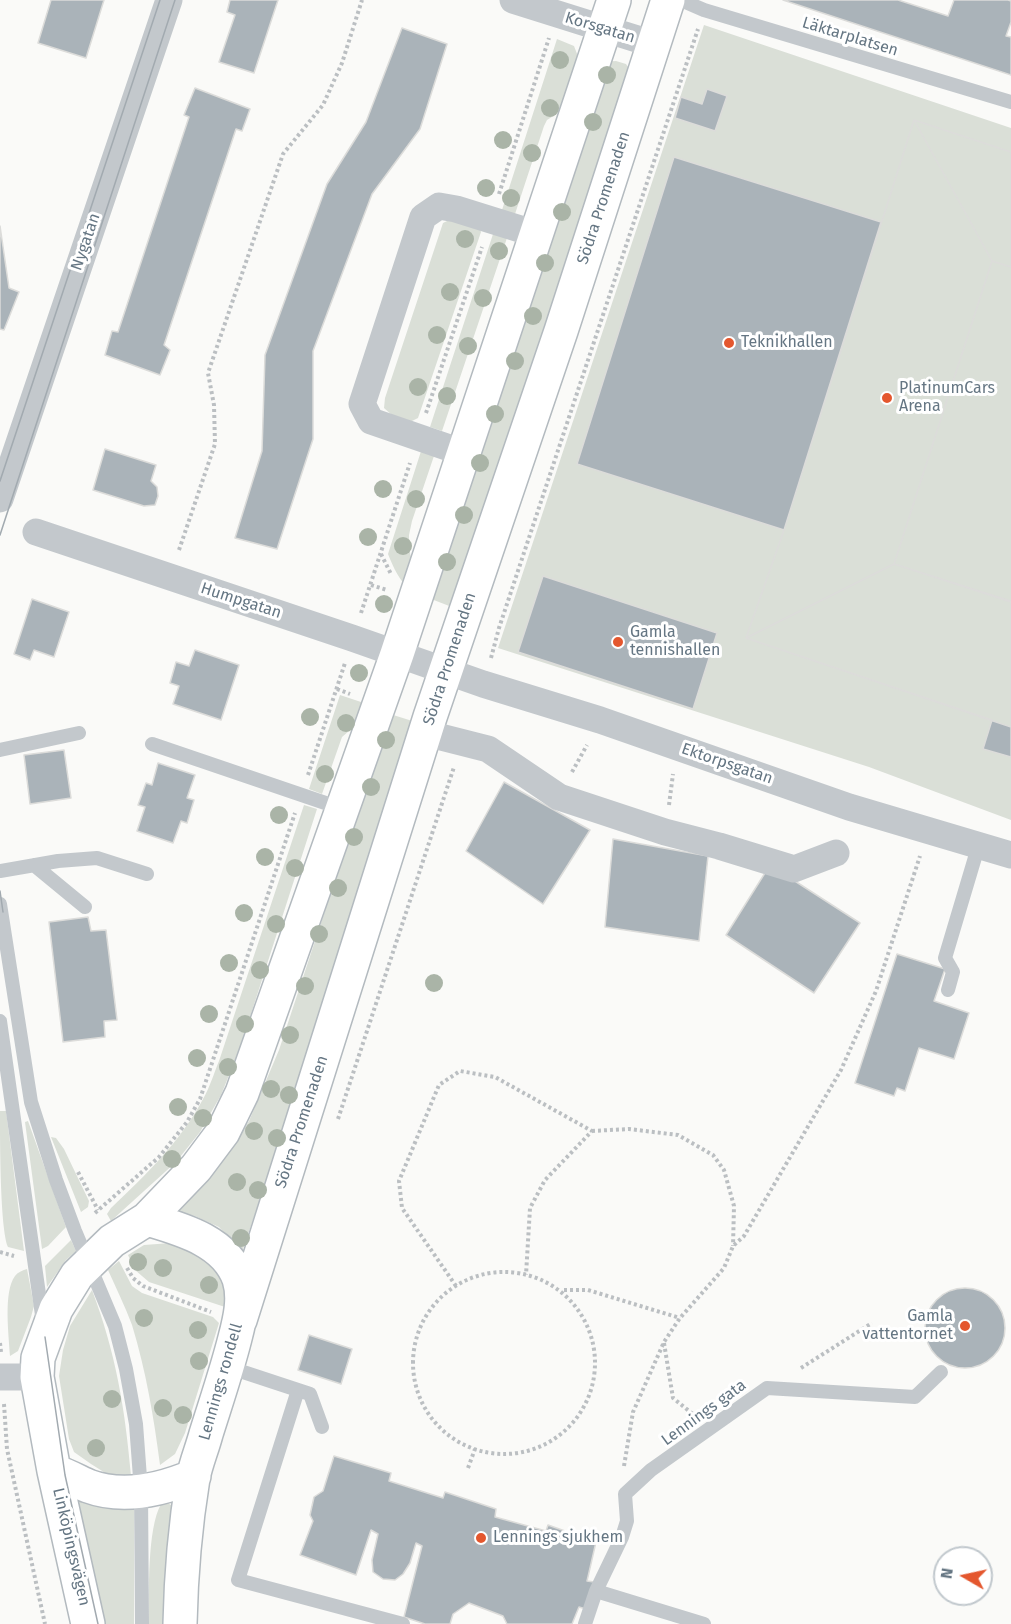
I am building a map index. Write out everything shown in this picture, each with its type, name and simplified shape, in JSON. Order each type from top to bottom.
[{"type":"main road","name":"Södra Promenaden","points":[[240,1320],[269,1222],[445,670],[561,331],[668,0]]},
{"type":"main road","points":[[194,1476],[168,1487],[127,1492],[91,1487],[54,1471],[37,1377],[38,1358],[56,1309],[77,1275],[112,1241],[147,1218],[196,1168],[223,1131],[242,1092],[260,1047],[397,654],[609,15]]},
{"type":"main road","name":"Lennings rondell","points":[[147,1218],[174,1227],[216,1247],[238,1277],[242,1292],[240,1320],[228,1367],[194,1476]]},
{"type":"main road","name":"Linköpingsvägen","points":[[54,1471],[88,1624]]},
{"type":"main road","points":[[180,1624],[181,1569],[194,1476]]},
{"type":"street","name":"Nygatan","points":[[1,490],[169,0]]},
{"type":"street","name":"Korsgatan","points":[[513,0],[557,14],[609,15],[653,44]]},
{"type":"street","points":[[464,453],[371,422],[362,404],[419,228],[423,217],[439,206],[456,209],[536,234]]},
{"type":"street","name":"Humpgatan","points":[[36,532],[445,670]]},
{"type":"street","name":"Ektorpsgatan","points":[[445,670],[600,720],[849,807],[1011,855]]},
{"type":"street","points":[[425,734],[488,749],[559,797],[665,832],[794,869],[836,853]]},
{"type":"street","points":[[1,1377],[37,1377]]},
{"type":"lane","name":"Läktarplatsen","points":[[681,0],[704,10],[1011,102]]},
{"type":"lane","points":[[0,750],[79,733]]},
{"type":"lane","points":[[152,744],[343,809]]},
{"type":"lane","points":[[948,990],[953,972],[945,958],[979,844]]},
{"type":"lane","points":[[0,871],[97,858],[147,874]]},
{"type":"lane","points":[[34,865],[85,907]]},
{"type":"lane","points":[[0,904],[31,1102],[75,1231],[115,1326],[126,1369],[136,1424],[141,1491],[142,1624]]},
{"type":"lane","points":[[0,1021],[45,1337]]},
{"type":"lane","points":[[228,1367],[310,1394],[322,1427]]},
{"type":"lane","name":"Lennings gata","points":[[625,1494],[651,1470],[767,1388],[915,1397],[941,1372]]},
{"type":"lane","points":[[298,1390],[238,1580],[403,1624]]},
{"type":"lane","points":[[585,1624],[596,1591],[622,1537],[627,1521],[625,1494]]},
{"type":"lane","points":[[596,1591],[704,1624]]},
{"type":"path","points":[[170,578],[215,444],[214,405],[208,372],[284,154],[323,105],[342,63],[362,0]]},
{"type":"path","points":[[483,684],[704,10]]},
{"type":"path","points":[[75,1231],[159,1157],[187,1122],[200,1099],[557,14]]},
{"type":"path","points":[[559,797],[600,720]]},
{"type":"path","points":[[336,1127],[462,744]]},
{"type":"path","points":[[665,832],[677,747]]},
{"type":"path","points":[[733,1246],[744,1236],[841,1070],[876,991],[928,830]]},
{"type":"path","points":[[456,1286],[402,1208],[399,1181],[439,1085],[460,1071],[495,1077],[592,1131],[629,1129],[678,1135],[713,1155],[724,1170],[734,1206],[733,1246],[724,1268],[680,1318],[664,1342],[633,1412],[620,1487],[625,1494]]},
{"type":"path","points":[[526,1275],[531,1208],[544,1180],[592,1131]]},
{"type":"path","points":[[0,1252],[34,1260]]},
{"type":"path","points":[[507,1271],[538,1277],[563,1290],[579,1309],[590,1331],[596,1355],[593,1386],[580,1414],[562,1435],[531,1451],[500,1455],[464,1446],[441,1431],[419,1400],[412,1374],[414,1341],[423,1318],[444,1293],[456,1286],[470,1277],[507,1271]]},
{"type":"path","points":[[563,1290],[588,1290],[680,1318]]},
{"type":"path","points":[[829,1352],[872,1323]]},
{"type":"path","points":[[664,1342],[673,1398],[695,1416],[737,1410]]},
{"type":"path","points":[[0,1343],[7,1449],[45,1624]]},
{"type":"path","points":[[468,1468],[475,1449]]},
{"type":"shaded area","points":[[704,25],[1011,128],[1011,820],[869,767],[498,648]]},
{"type":"shaded area","points":[[557,39],[574,46],[579,59],[563,110],[547,120],[544,126],[515,214],[502,210]]},
{"type":"shaded area","points":[[616,61],[626,64],[634,76],[457,609],[426,597],[602,62]]},
{"type":"shaded area","points":[[455,217],[478,223],[481,232],[418,418],[410,422],[393,416],[384,408],[385,398],[443,223]]},
{"type":"shaded area","points":[[494,231],[508,235],[442,431],[430,427]]},
{"type":"shaded area","points":[[423,445],[436,450],[409,535],[409,549],[413,565],[411,591],[397,574],[388,554]]},
{"type":"shaded area","points":[[340,695],[370,705],[356,725],[342,737],[322,794],[309,789]]},
{"type":"shaded area","points":[[390,714],[422,724],[242,1252],[219,1227],[195,1216],[175,1212],[220,1165],[249,1121],[279,1050]]},
{"type":"shaded area","points":[[304,805],[317,809],[240,1048],[221,1095],[200,1132],[176,1162],[111,1221],[107,1214],[111,1208],[173,1144],[194,1115],[208,1090]]},
{"type":"shaded area","points":[[0,1111],[6,1111],[24,1251],[8,1247],[5,1237],[1,1182]]},
{"type":"shaded area","points":[[28,1121],[66,1227],[48,1246],[42,1249],[25,1122]]},
{"type":"shaded area","points":[[51,1137],[56,1138],[64,1149],[89,1201],[88,1207],[81,1212]]},
{"type":"shaded area","points":[[71,1240],[76,1251],[66,1260],[47,1287],[45,1266]]},
{"type":"shaded area","points":[[171,1243],[196,1252],[216,1268],[225,1284],[225,1307],[149,1282],[135,1270],[128,1255],[144,1245]]},
{"type":"shaded area","points":[[119,1261],[132,1286],[142,1293],[213,1317],[219,1323],[185,1433],[175,1454],[160,1465],[149,1395],[137,1342],[108,1270]]},
{"type":"shaded area","points":[[27,1269],[34,1306],[18,1351],[10,1356],[9,1292],[15,1276]]},
{"type":"shaded area","points":[[92,1290],[107,1336],[118,1382],[131,1476],[107,1474],[74,1452],[69,1439],[59,1376],[63,1350],[70,1326]]},
{"type":"shaded area","points":[[76,1499],[108,1507],[134,1509],[134,1624],[104,1624]]},
{"type":"shaded area","points":[[166,1502],[171,1505],[173,1512],[165,1577],[164,1624],[149,1624],[153,1529],[161,1504]]},
{"type":"building","points":[[51,0],[104,0],[86,58],[38,43]]},
{"type":"building","points":[[230,0],[278,0],[254,73],[219,62],[235,15],[227,12]]},
{"type":"building","points":[[783,0],[898,0],[948,16],[954,0],[1008,0],[1011,1],[1011,22],[1006,36],[1011,37],[1011,75]]},
{"type":"building","points":[[402,28],[447,44],[420,129],[372,194],[313,351],[313,439],[277,549],[235,538],[262,451],[265,355],[327,184],[366,122]]},
{"type":"building","points":[[195,88],[250,109],[242,131],[236,129],[164,345],[170,350],[160,375],[105,355],[112,331],[118,332],[189,117],[184,115]]},
{"type":"building","points":[[707,89],[727,96],[715,131],[675,118],[681,97],[702,104]]},
{"type":"building","name":"PlatinumCars Arena","points":[[914,120],[1011,152],[1011,267],[992,261],[894,564],[1011,601],[1011,757],[983,749],[992,720],[746,638],[784,530]]},
{"type":"building","points":[[914,120],[1011,152],[1011,267],[992,261]]},
{"type":"building","name":"PlatinumCars Arena","points":[[914,120],[992,261],[894,564],[746,638],[784,530]]},
{"type":"building","name":"Teknikhallen","points":[[674,157],[881,222],[784,530],[577,464]]},
{"type":"building","points":[[0,226],[9,288],[19,292],[4,330],[0,329]]},
{"type":"building","points":[[105,449],[156,465],[151,481],[157,487],[158,496],[155,505],[144,506],[93,490]]},
{"type":"building","points":[[894,564],[1011,602],[1011,727],[746,638]]},
{"type":"building","name":"Gamla tennishallen","points":[[543,576],[717,633],[693,709],[518,652]]},
{"type":"building","points":[[32,599],[69,612],[54,657],[34,650],[30,660],[14,654]]},
{"type":"building","points":[[195,650],[239,665],[221,720],[173,704],[179,686],[170,683],[176,662],[189,666]]},
{"type":"building","points":[[64,750],[71,798],[30,804],[24,755]]},
{"type":"building","points":[[158,763],[195,775],[187,798],[194,800],[187,823],[181,821],[173,843],[137,831],[145,807],[138,805],[146,783],[152,785]]},
{"type":"building","points":[[504,782],[590,830],[543,904],[466,851]]},
{"type":"building","points":[[613,839],[708,856],[699,941],[605,927]]},
{"type":"building","points":[[770,865],[860,923],[814,993],[726,935]]},
{"type":"building","points":[[88,917],[91,931],[106,930],[117,1020],[104,1021],[105,1037],[63,1042],[49,922]]},
{"type":"building","points":[[897,954],[945,969],[934,1001],[969,1013],[954,1059],[919,1048],[905,1091],[897,1088],[894,1096],[855,1083]]},
{"type":"building","name":"Gamla vattentornet","points":[[965,1288],[980,1291],[993,1300],[1002,1313],[1005,1328],[1002,1343],[993,1356],[980,1365],[965,1368],[950,1365],[937,1356],[928,1343],[925,1328],[928,1313],[937,1300],[950,1291]]},
{"type":"building","points":[[309,1335],[352,1349],[341,1384],[298,1370]]},
{"type":"building","name":"Lennings sjukhem","points":[[334,1456],[391,1473],[389,1481],[443,1498],[445,1492],[496,1509],[495,1517],[546,1531],[548,1525],[596,1542],[587,1581],[594,1582],[586,1609],[579,1607],[572,1624],[507,1624],[503,1616],[469,1603],[453,1614],[450,1624],[425,1624],[404,1617],[422,1546],[416,1543],[410,1563],[403,1574],[395,1580],[383,1579],[373,1572],[372,1560],[378,1534],[371,1530],[356,1575],[300,1555],[313,1521],[310,1515],[314,1497],[323,1491]]},
{"type":"tram line","points":[[0,481],[160,0]]},
{"type":"tram line","points":[[0,535],[175,0]]},
{"type":"tram line","points":[[0,891],[3,912]]},
{"type":"tram line","points":[[45,1337],[65,1475],[98,1624]]},
{"type":"place","name":"Teknikhallen","points":[[729,343]]},
{"type":"place","name":"PlatinumCars Arena","points":[[887,398]]},
{"type":"place","name":"Gamla tennishallen","points":[[618,642]]},
{"type":"place","name":"Gamla vattentornet","points":[[965,1326]]},
{"type":"place","name":"Lennings sjukhem","points":[[481,1538]]}]
